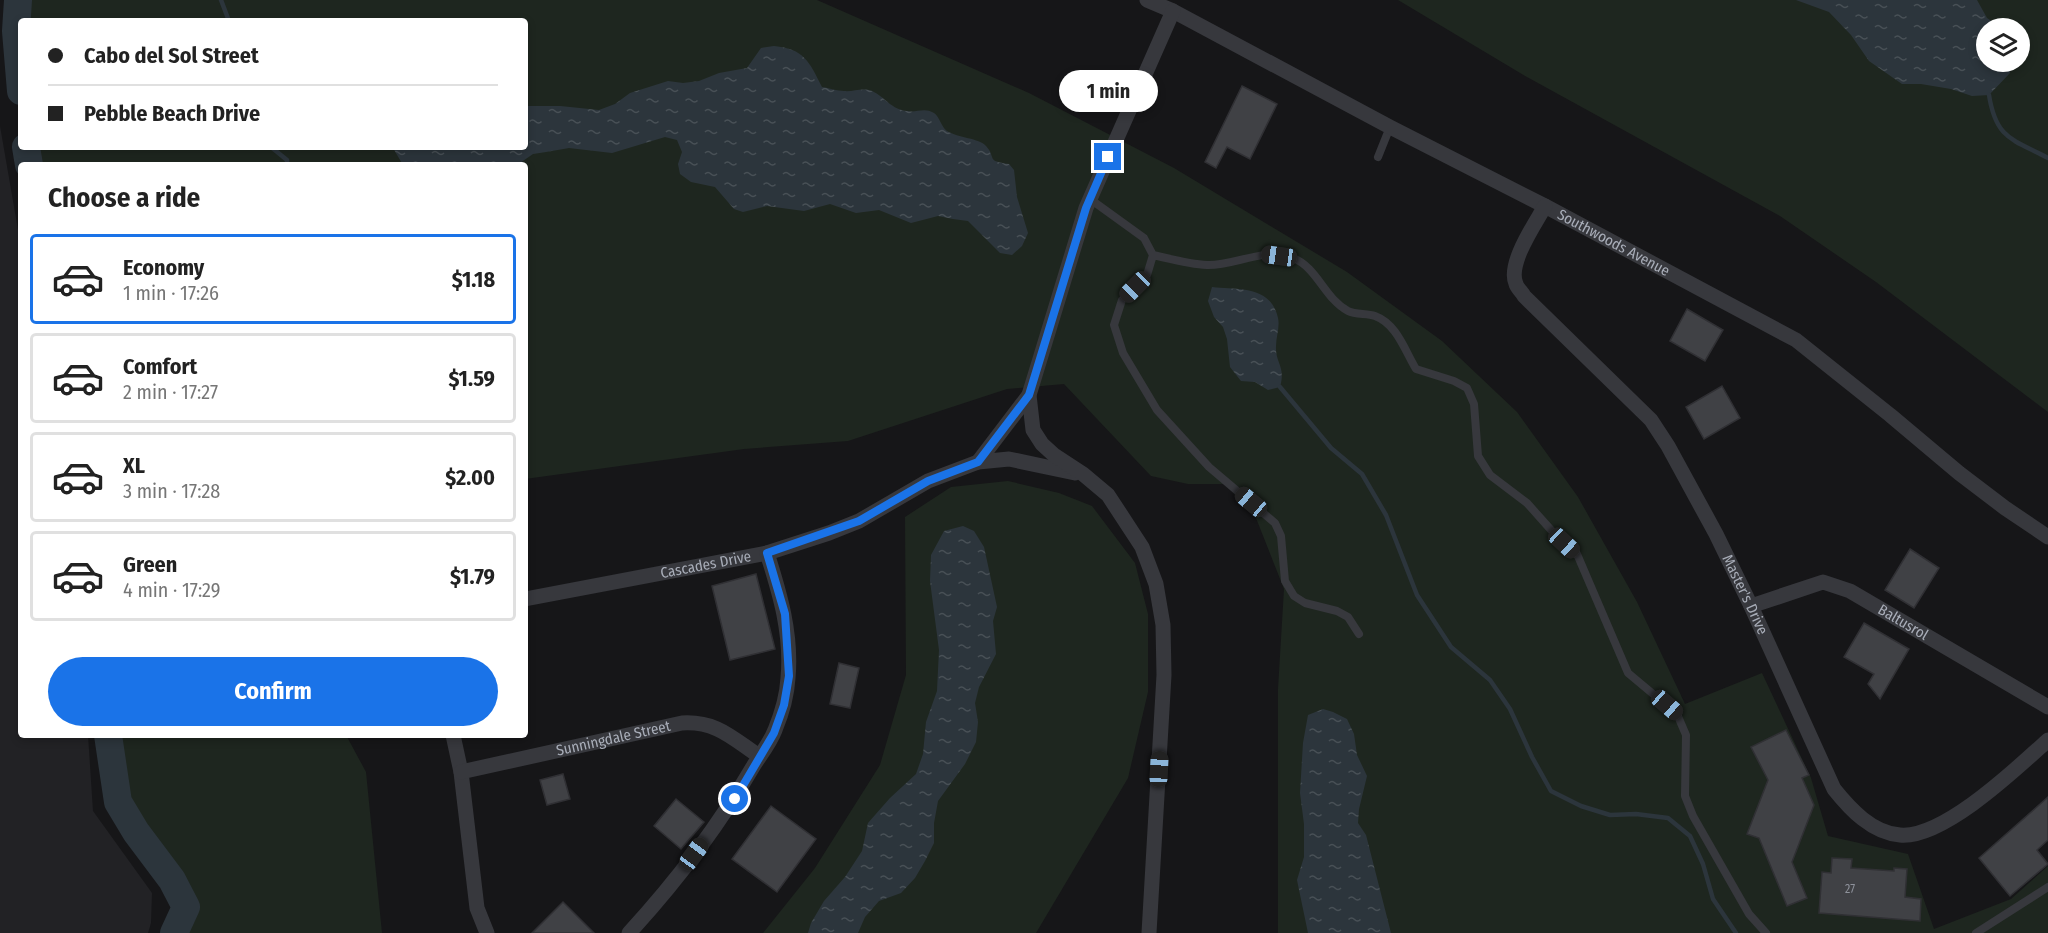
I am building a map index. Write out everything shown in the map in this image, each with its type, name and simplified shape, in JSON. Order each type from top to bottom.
[{"type":"street","name":"Southwoods Avenue","points":[[1147,0],[1174,8],[1390,127],[1545,206],[1796,340],[1959,473],[2048,537]]},
{"type":"street","points":[[978,462],[1029,395],[1090,199],[1174,8]]},
{"type":"street","name":"Master's Drive","points":[[1545,206],[1517,257],[1514,272],[1515,284],[1524,296],[1651,420],[1668,446],[1751,606],[1834,789],[1852,812],[1877,828],[1899,836],[1917,834],[1935,826],[1989,791],[2048,740]]},
{"type":"street","points":[[1029,395],[1033,430],[1042,444],[1108,495],[1142,547],[1156,584],[1163,624],[1164,675],[1149,933]]},
{"type":"street","name":"Cascades Drive","points":[[528,598],[767,553],[859,521],[928,481],[978,462],[1009,459],[1083,474]]},
{"type":"street","points":[[629,933],[694,854],[735,799],[778,723],[789,676],[785,614],[767,553]]},
{"type":"street","name":"Baltusrol","points":[[1751,606],[1823,582],[1837,585],[2048,707]]},
{"type":"street","name":"Sunningdale Street","points":[[461,772],[682,723],[707,724],[759,756]]},
{"type":"street","points":[[454,738],[461,772],[477,908],[488,933]]},
{"type":"lane","points":[[1378,157],[1390,127]]},
{"type":"lane","points":[[1090,199],[1144,238],[1153,255],[1147,275],[1122,300],[1114,326],[1123,353],[1157,411],[1209,467],[1275,523],[1281,536],[1285,581],[1294,596],[1305,603],[1337,611],[1348,617],[1359,634]]},
{"type":"lane","points":[[1153,255],[1208,265],[1264,254],[1293,258],[1312,272],[1332,298],[1349,312],[1376,316],[1389,326],[1398,335],[1416,369],[1454,381],[1467,388],[1474,404],[1478,456],[1490,475],[1527,503],[1577,554],[1628,673],[1677,714],[1686,735],[1685,796],[1693,816],[1749,914],[1766,933]]},
{"type":"lane","points":[[1976,933],[2048,887]]},
{"type":"shaded area","points":[[18,0],[817,0],[1029,93],[1174,168],[1347,272],[1442,341],[1517,412],[1578,497],[1637,602],[1685,704],[1762,673],[1811,778],[1828,836],[1908,854],[1934,929],[2011,899],[2048,866],[2048,933],[1278,933],[1278,689],[1284,589],[1256,518],[1225,484],[1188,484],[1151,476],[1064,384],[1007,389],[848,441],[744,449],[528,479],[528,162],[28,162],[26,150],[528,150],[528,18],[18,18],[18,55],[16,31]]},
{"type":"shaded area","points":[[1398,0],[2048,0],[2048,412],[1876,282],[1780,216],[1527,77]]},
{"type":"shaded area","points":[[0,126],[18,230],[18,738],[88,738],[93,811],[152,893],[151,923],[148,933],[0,933]]},
{"type":"shaded area","points":[[1008,481],[1059,493],[1092,506],[1135,563],[1148,614],[1148,692],[1128,778],[1036,933],[763,933],[815,868],[880,765],[906,675],[905,517],[951,487]]},
{"type":"shaded area","points":[[108,738],[348,738],[366,772],[382,933],[174,933],[186,907],[172,880],[136,832],[118,802]]},
{"type":"water","points":[[1796,0],[1977,0],[1987,18],[1976,18],[1976,72],[2010,73],[1989,95],[1972,96],[1951,89],[1921,84],[1902,84],[1869,61],[1851,35],[1829,12]]},
{"type":"water","points":[[774,46],[799,53],[809,63],[822,87],[841,91],[868,90],[902,110],[930,111],[936,115],[947,131],[983,143],[994,160],[1009,164],[1014,170],[1017,197],[1028,233],[1022,246],[1012,255],[1000,253],[968,221],[938,216],[911,223],[879,210],[856,213],[830,204],[804,211],[767,206],[743,212],[734,209],[715,187],[691,182],[680,174],[678,164],[682,152],[677,140],[665,137],[612,153],[569,148],[533,154],[521,162],[401,162],[394,150],[528,150],[528,106],[599,110],[615,104],[630,93],[668,81],[683,83],[699,81],[719,73],[747,68],[761,48]]},
{"type":"water","points":[[1212,287],[1252,291],[1261,294],[1274,307],[1278,318],[1276,352],[1282,374],[1280,387],[1268,390],[1255,382],[1241,381],[1230,367],[1227,339],[1223,327],[1214,317],[1208,301]]},
{"type":"water","points":[[963,526],[974,531],[984,547],[997,607],[993,621],[996,654],[979,687],[975,703],[978,722],[976,742],[965,764],[938,801],[934,823],[934,843],[915,878],[901,893],[879,901],[865,917],[858,933],[808,933],[824,901],[845,877],[862,851],[868,823],[916,774],[923,754],[926,722],[937,691],[939,650],[930,581],[931,555],[944,531]]},
{"type":"water","points":[[1323,709],[1347,719],[1354,734],[1357,755],[1367,776],[1358,823],[1366,835],[1391,933],[1308,933],[1297,880],[1304,857],[1304,824],[1300,793],[1303,743],[1308,715]]},
{"type":"building","points":[[1242,86],[1277,104],[1250,159],[1227,147],[1216,168],[1205,162]]},
{"type":"building","points":[[1687,309],[1723,330],[1705,361],[1670,341]]},
{"type":"building","points":[[1722,386],[1740,418],[1704,439],[1686,407]]},
{"type":"building","points":[[1910,549],[1939,568],[1914,608],[1885,590]]},
{"type":"building","points":[[756,574],[775,649],[730,660],[712,586]]},
{"type":"building","points":[[1864,623],[1909,649],[1880,699],[1868,684],[1874,674],[1844,657]]},
{"type":"building","points":[[839,663],[859,668],[850,708],[830,704]]},
{"type":"building","points":[[1786,730],[1809,775],[1802,778],[1814,805],[1792,862],[1807,898],[1787,906],[1759,838],[1747,834],[1768,780],[1751,747]]},
{"type":"building","points":[[563,774],[570,799],[547,805],[540,780]]},
{"type":"building","points":[[2048,797],[2048,840],[2037,850],[2048,864],[2010,896],[1979,858]]},
{"type":"building","points":[[676,799],[704,822],[681,849],[654,826]]},
{"type":"building","points":[[771,806],[816,839],[777,892],[732,859]]},
{"type":"building","points":[[1832,858],[1852,859],[1851,868],[1894,871],[1894,868],[1907,869],[1905,897],[1921,899],[1920,921],[1819,913],[1822,872],[1831,873]]},
{"type":"building","points":[[563,902],[594,933],[532,933]]},
{"type":"waterway","points":[[18,0],[16,31],[18,55]]},
{"type":"waterway","points":[[221,0],[228,18]]},
{"type":"waterway","points":[[1989,95],[1992,110],[2001,129],[2015,141],[2048,158]]},
{"type":"waterway","points":[[26,150],[28,162]]},
{"type":"waterway","points":[[275,150],[287,162]]},
{"type":"waterway","points":[[1280,387],[1331,448],[1362,474],[1386,515],[1417,595],[1451,647],[1490,680],[1510,709],[1551,791],[1581,806],[1610,815],[1636,814],[1668,818],[1690,836],[1703,864],[1713,899],[1736,933]]},
{"type":"waterway","points":[[108,738],[118,802],[136,832],[172,880],[186,907],[174,933]]},
{"type":"route","points":[[735,799],[774,733],[784,705],[789,676],[785,614],[767,553],[859,521],[928,481],[978,462],[1029,395],[1086,208],[1108,157]]}]
